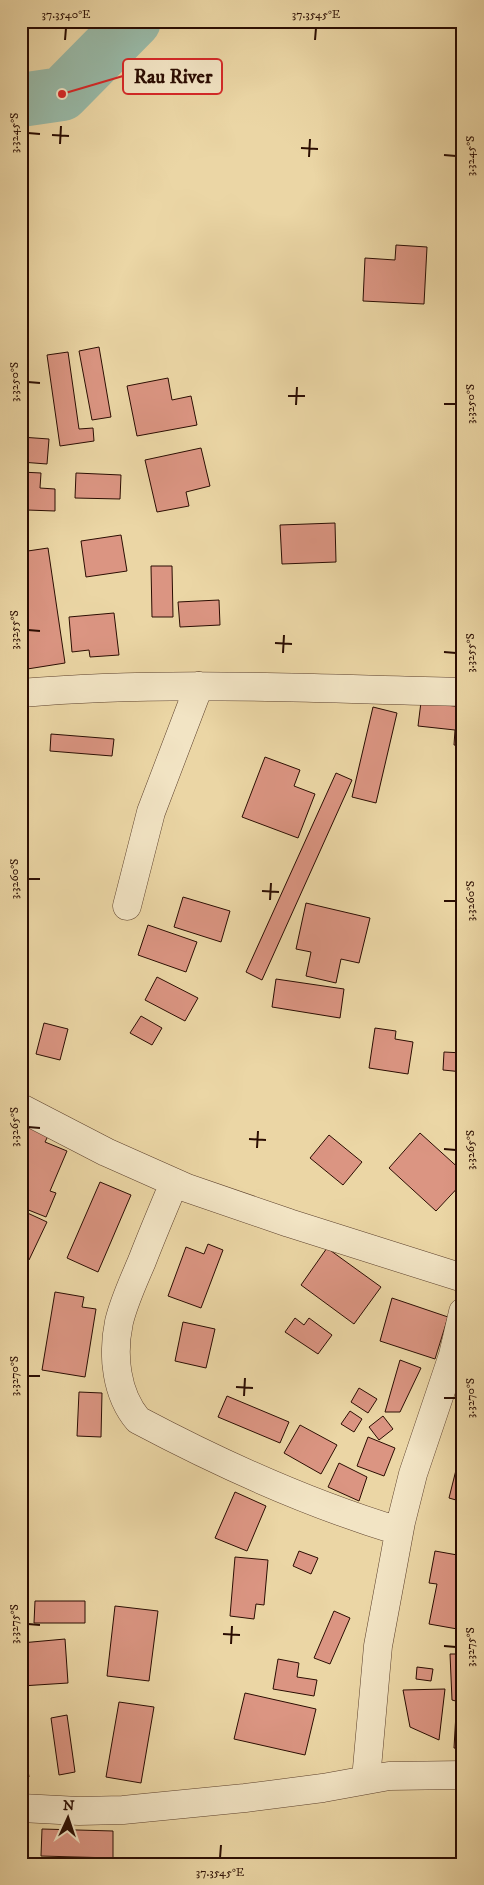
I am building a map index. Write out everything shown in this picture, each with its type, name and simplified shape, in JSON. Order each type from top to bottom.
[{"type":"street","points":[[21,692],[199,686],[463,692]]},
{"type":"street","points":[[127,906],[151,812],[199,686]]},
{"type":"street","points":[[21,1108],[106,1152],[174,1183],[289,1223],[463,1278]]},
{"type":"street","points":[[174,1183],[119,1322],[116,1350],[117,1376],[130,1410],[138,1420],[223,1463],[328,1508],[399,1531]]},
{"type":"street","points":[[366,1779],[378,1646],[399,1531],[413,1474],[453,1355],[463,1312]]},
{"type":"street","points":[[21,1808],[78,1811],[123,1810],[314,1790],[389,1776],[463,1775]]},
{"type":"building","points":[[396,245],[427,247],[424,304],[363,301],[365,258],[395,260]]},
{"type":"building","points":[[99,347],[111,417],[92,420],[79,351]]},
{"type":"building","points":[[68,352],[79,429],[93,428],[94,441],[60,446],[47,355]]},
{"type":"building","points":[[168,378],[172,400],[191,396],[197,425],[137,436],[127,386]]},
{"type":"building","points":[[21,437],[49,439],[47,464],[21,462]]},
{"type":"building","points":[[201,448],[210,486],[186,492],[189,506],[157,512],[145,460]]},
{"type":"building","points":[[21,472],[41,473],[40,488],[55,489],[55,511],[27,510],[27,520],[21,520]]},
{"type":"building","points":[[76,473],[121,475],[120,499],[75,498]]},
{"type":"building","points":[[335,523],[336,562],[282,564],[280,525]]},
{"type":"building","points":[[121,535],[127,571],[86,577],[81,541]]},
{"type":"building","points":[[48,548],[65,663],[21,670],[21,552]]},
{"type":"building","points":[[151,566],[172,566],[173,617],[152,617]]},
{"type":"building","points":[[219,600],[220,625],[180,627],[178,602]]},
{"type":"building","points":[[114,613],[119,655],[90,657],[89,650],[72,652],[69,617]]},
{"type":"building","points":[[421,702],[463,707],[463,746],[454,745],[455,730],[418,726]]},
{"type":"building","points":[[373,707],[397,713],[376,803],[352,797]]},
{"type":"building","points":[[51,734],[114,739],[112,756],[50,751]]},
{"type":"building","points":[[265,757],[300,770],[294,786],[315,794],[298,838],[242,817]]},
{"type":"building","points":[[336,773],[352,780],[262,980],[246,972]]},
{"type":"building","points":[[183,897],[230,911],[221,942],[174,927]]},
{"type":"building","points":[[306,903],[370,918],[359,963],[341,959],[336,983],[306,976],[311,952],[296,949]]},
{"type":"building","points":[[148,925],[197,942],[186,972],[138,955]]},
{"type":"building","points":[[157,977],[198,998],[185,1021],[145,1000]]},
{"type":"building","points":[[276,979],[344,989],[340,1018],[272,1007]]},
{"type":"building","points":[[141,1016],[162,1028],[152,1045],[130,1033]]},
{"type":"building","points":[[44,1023],[68,1029],[60,1060],[36,1054]]},
{"type":"building","points":[[375,1028],[396,1031],[395,1039],[413,1042],[408,1074],[369,1068]]},
{"type":"building","points":[[444,1052],[463,1053],[463,1072],[443,1070]]},
{"type":"building","points":[[463,1081],[463,1119],[457,1118]]},
{"type":"building","points":[[25,1124],[49,1134],[45,1142],[67,1151],[50,1191],[56,1193],[46,1217],[21,1207],[21,1132]]},
{"type":"building","points":[[420,1133],[463,1172],[463,1182],[436,1211],[389,1168]]},
{"type":"building","points":[[329,1135],[362,1162],[343,1185],[310,1158]]},
{"type":"building","points":[[100,1182],[131,1195],[98,1272],[67,1258]]},
{"type":"building","points":[[21,1210],[47,1222],[29,1260],[21,1256]]},
{"type":"building","points":[[208,1244],[223,1250],[201,1308],[168,1296],[186,1247],[204,1254]]},
{"type":"building","points":[[327,1248],[381,1287],[354,1324],[301,1285]]},
{"type":"building","points":[[55,1292],[84,1297],[82,1307],[96,1309],[85,1377],[42,1370]]},
{"type":"building","points":[[392,1298],[448,1317],[435,1359],[380,1341]]},
{"type":"building","points":[[295,1318],[304,1325],[309,1318],[332,1335],[318,1354],[285,1332]]},
{"type":"building","points":[[183,1322],[215,1329],[206,1368],[175,1361]]},
{"type":"building","points":[[21,1341],[25,1341],[27,1403],[21,1403]]},
{"type":"building","points":[[400,1360],[421,1368],[400,1412],[385,1412]]},
{"type":"building","points":[[359,1388],[377,1399],[368,1413],[351,1402]]},
{"type":"building","points":[[79,1392],[102,1393],[101,1437],[77,1436]]},
{"type":"building","points":[[227,1396],[289,1422],[280,1443],[218,1417]]},
{"type":"building","points":[[350,1411],[362,1419],[354,1432],[341,1424]]},
{"type":"building","points":[[383,1416],[393,1429],[379,1440],[369,1427]]},
{"type":"building","points":[[300,1425],[337,1445],[321,1474],[284,1453]]},
{"type":"building","points":[[368,1437],[395,1448],[384,1476],[357,1466]]},
{"type":"building","points":[[459,1458],[463,1458],[463,1502],[449,1498]]},
{"type":"building","points":[[339,1463],[367,1477],[359,1501],[328,1487]]},
{"type":"building","points":[[235,1492],[266,1506],[247,1551],[215,1538]]},
{"type":"building","points":[[299,1551],[318,1558],[311,1574],[293,1566]]},
{"type":"building","points":[[435,1551],[463,1556],[463,1630],[429,1624],[437,1584],[429,1583]]},
{"type":"building","points":[[235,1557],[268,1560],[264,1605],[256,1604],[254,1619],[230,1616]]},
{"type":"building","points":[[35,1601],[85,1601],[85,1623],[34,1623]]},
{"type":"building","points":[[115,1606],[158,1611],[149,1681],[107,1676]]},
{"type":"building","points":[[334,1611],[350,1618],[330,1664],[314,1658]]},
{"type":"building","points":[[65,1639],[68,1683],[21,1686],[21,1643]]},
{"type":"building","points":[[450,1654],[463,1654],[463,1703],[452,1700]]},
{"type":"building","points":[[278,1659],[299,1663],[297,1677],[317,1680],[314,1696],[273,1689]]},
{"type":"building","points":[[417,1667],[433,1669],[431,1681],[416,1679]]},
{"type":"building","points":[[445,1689],[439,1740],[410,1727],[403,1690]]},
{"type":"building","points":[[245,1693],[316,1709],[305,1755],[234,1739]]},
{"type":"building","points":[[119,1702],[154,1707],[141,1783],[106,1777]]},
{"type":"building","points":[[456,1713],[463,1714],[463,1749],[454,1748]]},
{"type":"building","points":[[67,1715],[75,1772],[59,1775],[51,1718]]},
{"type":"building","points":[[21,1728],[29,1777],[21,1778]]},
{"type":"building","points":[[42,1829],[113,1831],[113,1858],[41,1856]]},
{"type":"waterway","points":[[21,100],[62,94],[134,21]]},
{"type":"place","name":"Rau River","points":[[62,94]]}]
